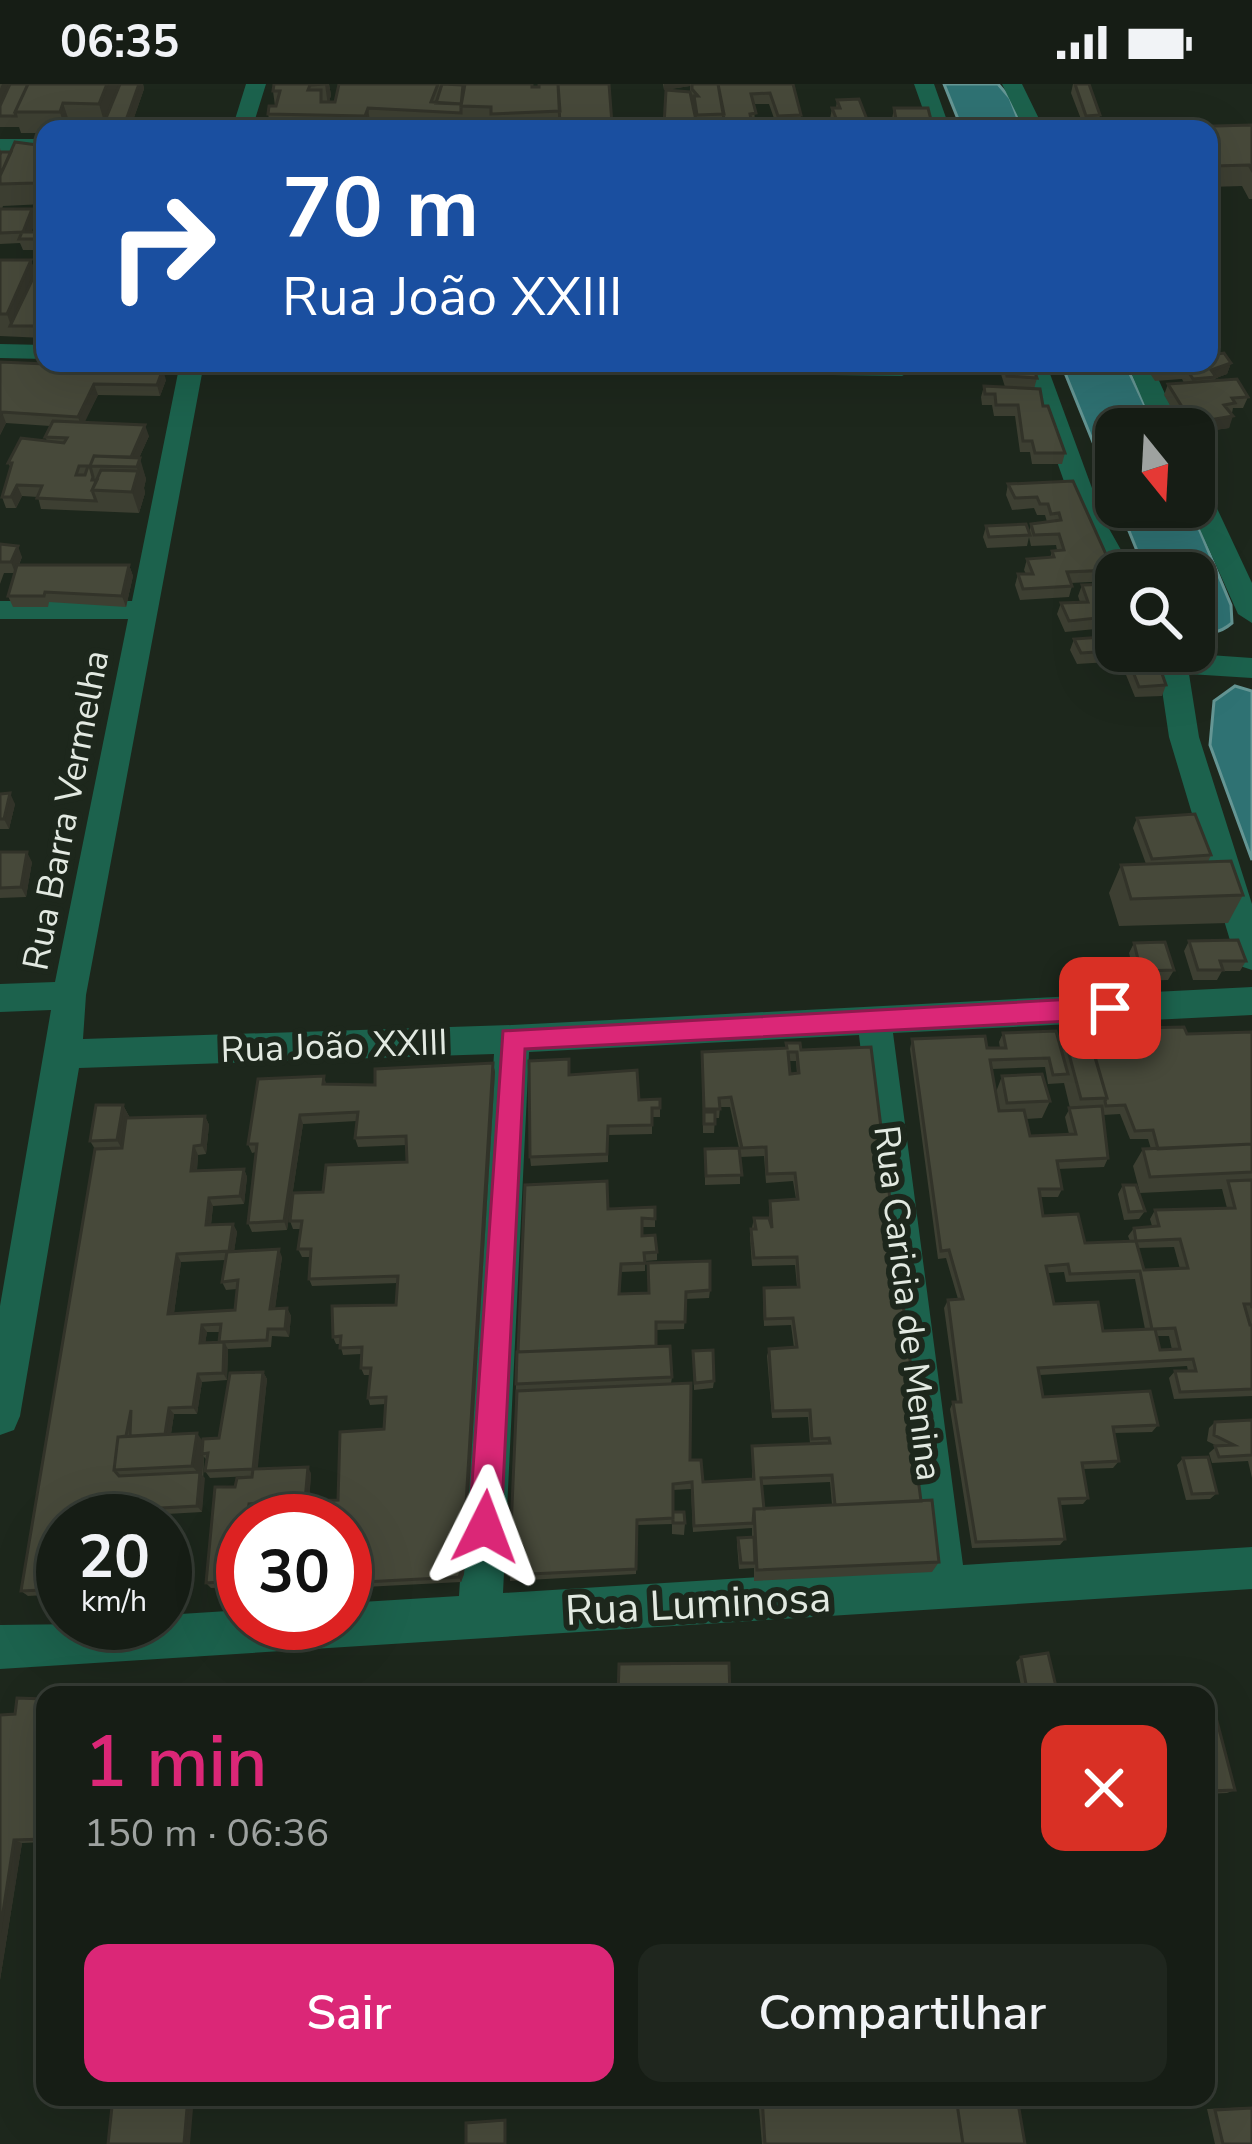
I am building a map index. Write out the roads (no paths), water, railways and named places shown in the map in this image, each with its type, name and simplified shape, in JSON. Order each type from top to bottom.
[{"type":"street","points":[[245,120],[256,84]]},
{"type":"street","points":[[924,84],[937,120]]},
{"type":"street","points":[[1012,84],[1030,120]]},
{"type":"street","points":[[0,145],[36,145]]},
{"type":"street","points":[[0,351],[36,352]]},
{"type":"street","name":"Rua Barra Vermelha","points":[[0,1416],[64,1054],[69,995],[190,372]]},
{"type":"street","points":[[1037,372],[1090,518],[1109,552]]},
{"type":"street","points":[[1142,372],[1158,408]]},
{"type":"street","points":[[1213,528],[1252,614]]},
{"type":"street","points":[[0,610],[143,610]]},
{"type":"street","points":[[1215,663],[1252,668]]},
{"type":"street","points":[[1173,672],[1184,737],[1252,957]]},
{"type":"street","points":[[0,998],[69,995]]},
{"type":"street","name":"Rua João XXIII","points":[[64,1054],[512,1039],[1252,1001]]},
{"type":"street","name":"Rua Caricia de Menina","points":[[874,1018],[944,1588]]},
{"type":"street","points":[[480,1616],[512,1039]]},
{"type":"street","name":"Rua Luminosa","points":[[0,1647],[1252,1568]]},
{"type":"water","points":[[944,84],[998,84],[1019,120],[958,120]]},
{"type":"water","points":[[1065,372],[1129,372],[1146,408],[1095,408],[1095,447]]},
{"type":"water","points":[[1128,528],[1199,528],[1209,552],[1137,552]]},
{"type":"water","points":[[1215,567],[1231,605],[1232,623],[1215,632]]},
{"type":"water","points":[[1235,686],[1252,691],[1252,860],[1210,745],[1214,701]]}]
